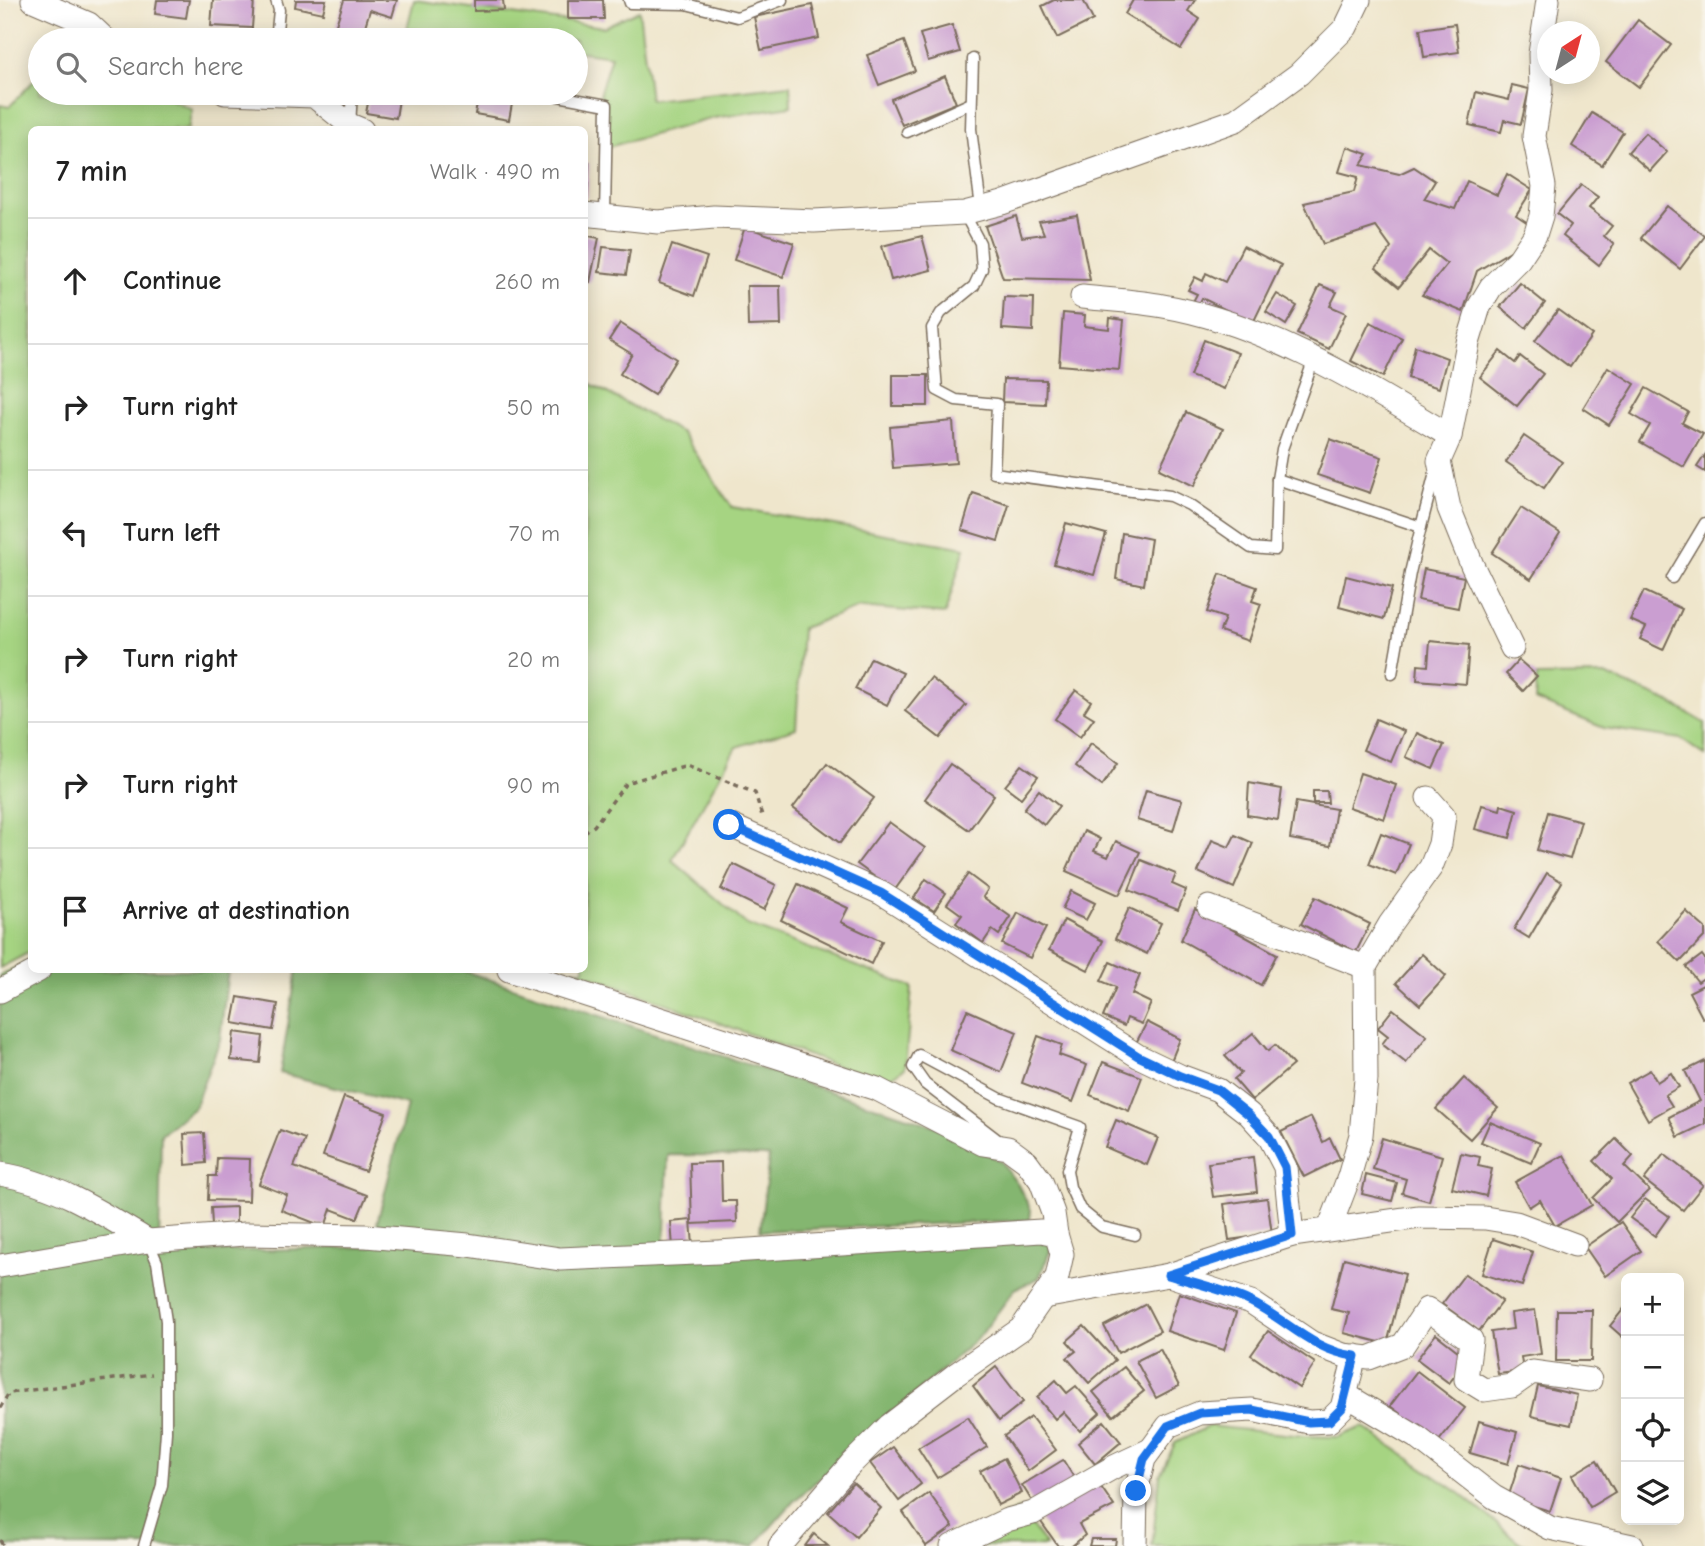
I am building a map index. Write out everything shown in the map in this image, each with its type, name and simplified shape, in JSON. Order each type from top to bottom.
[{"type":"street","points":[[33,0],[93,28]]},
{"type":"street","points":[[595,215],[658,222],[714,217],[814,221],[972,210],[1002,203],[1236,120],[1299,74],[1346,26],[1359,0]]},
{"type":"street","points":[[1512,648],[1472,565],[1449,508],[1438,461],[1450,436],[1468,343],[1479,307],[1491,287],[1519,259],[1535,235],[1541,216],[1544,186],[1534,136],[1541,90],[1540,54],[1548,0]]},
{"type":"street","points":[[327,105],[355,126]]},
{"type":"street","points":[[1082,297],[1163,306],[1208,317],[1258,334],[1373,390],[1450,436]]},
{"type":"street","points":[[1329,1228],[1349,1177],[1361,1135],[1367,1079],[1365,967],[1390,924],[1431,866],[1440,844],[1444,816],[1428,798]]},
{"type":"street","points":[[729,825],[881,893],[1138,1056],[1218,1090],[1248,1114],[1275,1146],[1285,1167],[1292,1235]]},
{"type":"street","points":[[1209,907],[1365,967]]},
{"type":"street","points":[[0,990],[34,973]]},
{"type":"street","points":[[518,973],[877,1089],[983,1144],[1008,1148],[1027,1162],[1041,1181],[1053,1213],[1062,1254],[1057,1278],[1021,1329],[954,1374],[890,1425],[851,1464],[780,1546]]},
{"type":"street","points":[[0,1174],[21,1177],[88,1205],[148,1241]]},
{"type":"street","points":[[1043,1297],[1168,1275],[1292,1235],[1419,1217],[1485,1218],[1516,1223],[1576,1245]]},
{"type":"street","points":[[0,1266],[148,1241],[245,1234],[366,1236],[468,1245],[560,1259],[718,1252],[1041,1231],[1056,1234]]},
{"type":"street","points":[[1168,1275],[1251,1302],[1312,1343],[1343,1355],[1369,1358],[1403,1345],[1427,1310],[1471,1340],[1466,1379],[1484,1390],[1511,1386],[1532,1372],[1590,1380]]},
{"type":"street","points":[[1135,1546],[1136,1491],[1144,1459],[1168,1426],[1200,1413],[1252,1410],[1309,1422],[1329,1421],[1342,1408],[1355,1356]]},
{"type":"street","points":[[1346,1395],[1418,1438],[1494,1497],[1550,1528],[1632,1546]]},
{"type":"street","points":[[952,1546],[1007,1520],[1033,1513],[1150,1450]]},
{"type":"lane","points":[[276,0],[279,10],[277,28]]},
{"type":"lane","points":[[629,0],[630,4],[686,4],[737,17],[782,0]]},
{"type":"lane","points":[[973,59],[972,210],[982,269],[974,286],[941,313],[932,328],[937,390],[956,400],[997,404],[994,473],[1170,496],[1189,505],[1251,548],[1275,551],[1277,479],[1282,449],[1314,359]]},
{"type":"lane","points":[[588,101],[607,105],[595,215]]},
{"type":"lane","points":[[907,132],[971,103]]},
{"type":"lane","points":[[353,105],[356,126]]},
{"type":"lane","points":[[1392,674],[1410,573],[1438,461]]},
{"type":"lane","points":[[1277,479],[1421,527]]},
{"type":"lane","points":[[1672,578],[1705,523]]},
{"type":"lane","points":[[1008,1148],[925,1084],[913,1067],[919,1055],[999,1098],[1080,1127],[1067,1170],[1070,1187],[1080,1209],[1102,1227],[1135,1235]]},
{"type":"lane","points":[[144,1546],[162,1485],[166,1432],[166,1321],[157,1262],[148,1241]]},
{"type":"path","points":[[588,830],[594,826],[626,783],[687,765],[755,793],[771,844]]},
{"type":"path","points":[[0,1408],[9,1393],[164,1372]]},
{"type":"path","points":[[0,1541],[3,1546]]},
{"type":"green space","points":[[414,0],[604,27],[639,10],[650,100],[790,85],[791,106],[714,118],[608,147],[600,92],[611,56],[588,53],[588,28],[407,28]]},
{"type":"green space","points":[[28,87],[28,105],[183,105],[192,109],[189,126],[28,126],[28,953],[0,968],[0,105],[9,107]]},
{"type":"green space","points":[[588,383],[682,433],[732,507],[965,548],[945,614],[859,607],[802,628],[796,728],[736,747],[672,860],[747,925],[912,987],[905,1068],[883,1083],[583,973],[588,973]]},
{"type":"green space","points":[[1605,675],[1669,702],[1705,723],[1705,756],[1681,739],[1604,728],[1535,700],[1537,676]]},
{"type":"green space","points":[[28,961],[28,973],[228,973],[220,1040],[194,1108],[161,1134],[159,1253],[371,1247],[407,1105],[280,1073],[297,973],[470,973],[953,1132],[1001,1162],[1018,1185],[1031,1210],[1030,1220],[760,1231],[769,1156],[668,1155],[664,1258],[1046,1233],[1051,1249],[1039,1278],[1015,1289],[980,1336],[793,1502],[754,1546],[0,1546],[0,975]]},
{"type":"green space","points":[[1209,1426],[1338,1437],[1363,1427],[1461,1494],[1519,1542],[1534,1546],[1152,1546],[1160,1475],[1175,1443]]},
{"type":"green space","points":[[1019,1509],[1046,1546],[947,1546]]},
{"type":"building","points":[[157,0],[189,0],[186,18],[155,14]]},
{"type":"building","points":[[213,0],[254,0],[252,28],[211,26]]},
{"type":"building","points":[[296,0],[326,0],[323,13],[295,7]]},
{"type":"building","points":[[344,0],[397,0],[392,17],[370,10],[364,28],[335,28]]},
{"type":"building","points":[[474,0],[503,0],[504,10],[474,11]]},
{"type":"building","points":[[568,0],[603,0],[604,19],[568,19]]},
{"type":"building","points":[[1054,0],[1083,0],[1093,20],[1057,38],[1042,6]]},
{"type":"building","points":[[1133,0],[1195,0],[1188,11],[1200,19],[1181,49],[1125,14]]},
{"type":"building","points":[[812,5],[819,38],[761,50],[754,17]]},
{"type":"building","points":[[1638,20],[1671,45],[1639,87],[1606,62]]},
{"type":"building","points":[[1455,24],[1459,52],[1424,57],[1420,29]]},
{"type":"building","points":[[952,25],[960,52],[928,61],[920,34]]},
{"type":"building","points":[[904,41],[915,71],[879,85],[867,55]]},
{"type":"building","points":[[945,76],[956,103],[902,125],[891,99]]},
{"type":"building","points":[[1512,85],[1529,89],[1521,124],[1504,120],[1501,132],[1469,125],[1476,92],[1509,100]]},
{"type":"building","points":[[368,105],[398,105],[396,118],[366,113]]},
{"type":"building","points":[[477,105],[512,105],[509,120],[475,114]]},
{"type":"building","points":[[1592,113],[1623,132],[1602,165],[1572,146]]},
{"type":"building","points":[[1645,133],[1667,152],[1650,171],[1628,152]]},
{"type":"building","points":[[1347,147],[1368,154],[1361,165],[1399,174],[1414,167],[1435,181],[1424,199],[1455,209],[1467,181],[1497,195],[1507,174],[1532,190],[1516,215],[1531,225],[1517,247],[1477,271],[1463,312],[1422,295],[1447,264],[1429,250],[1399,287],[1376,268],[1391,248],[1376,227],[1323,244],[1304,203],[1354,192],[1358,177],[1339,172]]},
{"type":"building","points":[[1581,185],[1598,197],[1589,208],[1612,226],[1604,236],[1614,245],[1599,265],[1563,236],[1571,225],[1557,214]]},
{"type":"building","points":[[1667,206],[1705,236],[1680,269],[1641,238]]},
{"type":"building","points":[[1077,215],[1090,280],[1003,278],[985,226],[1016,216],[1022,237],[1044,234],[1039,221]]},
{"type":"building","points":[[745,227],[794,243],[783,277],[734,260]]},
{"type":"building","points":[[588,236],[599,238],[588,282]]},
{"type":"building","points":[[922,236],[931,270],[891,280],[882,246]]},
{"type":"building","points":[[672,245],[707,257],[694,296],[659,283]]},
{"type":"building","points":[[1243,246],[1281,265],[1253,323],[1202,298],[1195,312],[1189,309],[1197,294],[1188,290],[1195,277],[1203,281],[1206,273],[1225,282]]},
{"type":"building","points":[[603,247],[630,250],[626,275],[599,272]]},
{"type":"building","points":[[1520,283],[1545,303],[1526,328],[1500,307]]},
{"type":"building","points":[[1320,285],[1337,292],[1330,306],[1346,313],[1329,349],[1297,334]]},
{"type":"building","points":[[747,286],[780,286],[781,325],[748,326]]},
{"type":"building","points":[[1277,294],[1297,306],[1286,325],[1266,312]]},
{"type":"building","points":[[1004,297],[1034,298],[1033,331],[1002,329]]},
{"type":"building","points":[[1558,310],[1592,335],[1570,367],[1535,341]]},
{"type":"building","points":[[1063,313],[1085,315],[1084,326],[1109,329],[1110,318],[1124,320],[1119,370],[1059,365]]},
{"type":"building","points":[[1370,322],[1402,338],[1383,377],[1351,361]]},
{"type":"building","points":[[620,323],[676,359],[654,395],[620,374],[632,354],[609,340]]},
{"type":"building","points":[[1204,340],[1238,353],[1224,389],[1190,376]]},
{"type":"building","points":[[1415,346],[1447,358],[1439,388],[1408,378]]},
{"type":"building","points":[[1500,351],[1515,363],[1520,356],[1543,374],[1517,406],[1480,377]]},
{"type":"building","points":[[1608,367],[1635,384],[1609,425],[1583,408]]},
{"type":"building","points":[[893,375],[928,375],[928,406],[893,406]]},
{"type":"building","points":[[1003,379],[1046,380],[1045,404],[1002,402]]},
{"type":"building","points":[[1646,388],[1688,412],[1682,423],[1703,434],[1684,467],[1640,442],[1650,425],[1631,414]]},
{"type":"building","points":[[1186,412],[1223,429],[1194,486],[1159,469]]},
{"type":"building","points":[[953,421],[956,463],[893,468],[890,427]]},
{"type":"building","points":[[1524,436],[1562,462],[1544,488],[1506,462]]},
{"type":"building","points":[[1330,439],[1382,457],[1370,493],[1317,475]]},
{"type":"building","points":[[1705,455],[1705,472],[1697,467]]},
{"type":"building","points":[[973,493],[1009,505],[998,541],[962,530]]},
{"type":"building","points":[[1521,508],[1560,533],[1531,579],[1492,553]]},
{"type":"building","points":[[1066,523],[1106,534],[1094,575],[1054,564]]},
{"type":"building","points":[[1122,533],[1151,539],[1144,585],[1116,579]]},
{"type":"building","points":[[1424,569],[1464,577],[1458,608],[1418,600]]},
{"type":"building","points":[[1220,574],[1257,587],[1252,601],[1261,604],[1248,641],[1220,631],[1225,618],[1207,612]]},
{"type":"building","points":[[1346,576],[1392,588],[1384,619],[1339,607]]},
{"type":"building","points":[[1644,591],[1682,609],[1663,650],[1640,639],[1646,627],[1630,620]]},
{"type":"building","points":[[1430,641],[1469,645],[1466,684],[1417,680],[1418,665],[1428,666]]},
{"type":"building","points":[[871,658],[903,673],[887,705],[855,689]]},
{"type":"building","points":[[1519,660],[1537,676],[1523,691],[1506,674]]},
{"type":"building","points":[[931,678],[966,705],[940,738],[905,711]]},
{"type":"building","points":[[1076,690],[1091,701],[1084,712],[1094,718],[1080,737],[1055,719]]},
{"type":"building","points":[[1376,719],[1404,731],[1391,762],[1363,750]]},
{"type":"building","points":[[1417,733],[1444,745],[1433,769],[1406,757]]},
{"type":"building","points":[[1091,743],[1118,763],[1102,786],[1075,766]]},
{"type":"building","points":[[827,763],[874,798],[840,843],[793,808]]},
{"type":"building","points":[[950,764],[994,795],[969,830],[925,799]]},
{"type":"building","points":[[1022,765],[1038,776],[1021,798],[1005,786]]},
{"type":"building","points":[[1360,773],[1396,785],[1384,819],[1349,807]]},
{"type":"building","points":[[1249,783],[1282,789],[1278,820],[1247,815]]},
{"type":"building","points":[[1039,790],[1059,806],[1044,825],[1024,809]]},
{"type":"building","points":[[1146,790],[1182,800],[1173,831],[1137,820]]},
{"type":"building","points":[[1313,791],[1327,791],[1328,803],[1313,803]]},
{"type":"building","points":[[1296,802],[1336,809],[1330,846],[1290,839]]},
{"type":"building","points":[[1482,805],[1500,810],[1501,805],[1517,810],[1510,838],[1475,829]]},
{"type":"building","points":[[1548,812],[1581,821],[1570,859],[1537,850]]},
{"type":"building","points":[[889,822],[925,848],[894,891],[857,864]]},
{"type":"building","points":[[1084,831],[1100,839],[1094,851],[1108,857],[1116,841],[1140,852],[1119,895],[1066,871]]},
{"type":"building","points":[[1381,833],[1409,844],[1396,875],[1369,864]]},
{"type":"building","points":[[1235,835],[1253,843],[1234,888],[1198,872],[1212,840],[1229,847]]},
{"type":"building","points":[[1141,860],[1176,874],[1172,884],[1186,890],[1178,910],[1129,890]]},
{"type":"building","points":[[733,864],[776,885],[764,910],[721,889]]},
{"type":"building","points":[[1547,873],[1562,882],[1529,938],[1514,929]]},
{"type":"building","points":[[968,874],[988,889],[983,897],[1011,917],[999,935],[992,930],[983,943],[956,923],[962,915],[947,904]]},
{"type":"building","points":[[926,879],[946,893],[934,911],[914,898]]},
{"type":"building","points":[[798,884],[848,908],[841,922],[882,941],[871,964],[781,920]]},
{"type":"building","points":[[1071,891],[1095,903],[1086,920],[1062,909]]},
{"type":"building","points":[[1315,897],[1370,924],[1356,952],[1301,924]]},
{"type":"building","points":[[1129,908],[1161,923],[1147,954],[1115,939]]},
{"type":"building","points":[[1195,909],[1277,954],[1261,985],[1181,940]]},
{"type":"building","points":[[1686,911],[1705,928],[1705,936],[1680,962],[1658,941]]},
{"type":"building","points":[[1018,913],[1046,928],[1030,958],[1002,944]]},
{"type":"building","points":[[1064,920],[1103,941],[1088,970],[1049,950]]},
{"type":"building","points":[[1422,954],[1446,976],[1420,1005],[1396,983]]},
{"type":"building","points":[[1702,955],[1705,959],[1705,977],[1698,982],[1686,967]]},
{"type":"building","points":[[1110,962],[1140,975],[1132,994],[1151,1003],[1142,1024],[1127,1018],[1124,1026],[1103,1017],[1116,987],[1101,981]]},
{"type":"building","points":[[1705,984],[1705,1018],[1703,1019],[1689,992]]},
{"type":"building","points":[[238,997],[278,1004],[273,1030],[233,1023]]},
{"type":"building","points":[[1393,1009],[1427,1036],[1406,1063],[1382,1044],[1388,1036],[1378,1028]]},
{"type":"building","points":[[967,1010],[1017,1032],[1001,1072],[950,1050]]},
{"type":"building","points":[[1147,1022],[1180,1039],[1171,1061],[1136,1043]]},
{"type":"building","points":[[234,1032],[263,1036],[260,1063],[231,1060]]},
{"type":"building","points":[[1253,1033],[1268,1051],[1275,1045],[1293,1065],[1252,1100],[1234,1079],[1241,1073],[1225,1056]]},
{"type":"building","points":[[1038,1036],[1062,1045],[1059,1055],[1087,1065],[1073,1102],[1022,1083]]},
{"type":"building","points":[[1705,1061],[1705,1124],[1678,1137],[1669,1117],[1700,1101],[1685,1071]]},
{"type":"building","points":[[1103,1062],[1142,1077],[1129,1111],[1090,1095]]},
{"type":"building","points":[[1650,1070],[1657,1082],[1671,1073],[1679,1087],[1665,1095],[1672,1106],[1648,1120],[1627,1083]]},
{"type":"building","points":[[1464,1078],[1498,1108],[1470,1139],[1436,1109]]},
{"type":"building","points":[[344,1097],[386,1113],[365,1171],[323,1156]]},
{"type":"building","points":[[1311,1117],[1323,1142],[1330,1138],[1340,1159],[1304,1177],[1281,1132]]},
{"type":"building","points":[[1116,1120],[1158,1138],[1147,1165],[1105,1147]]},
{"type":"building","points":[[1490,1122],[1540,1143],[1531,1163],[1481,1142]]},
{"type":"building","points":[[280,1130],[305,1139],[294,1167],[367,1195],[357,1219],[331,1209],[325,1227],[281,1210],[287,1195],[259,1184]]},
{"type":"building","points":[[204,1133],[206,1163],[186,1165],[184,1134]]},
{"type":"building","points":[[1382,1138],[1442,1156],[1429,1201],[1402,1193],[1406,1179],[1373,1169]]},
{"type":"building","points":[[1616,1139],[1633,1156],[1624,1166],[1649,1190],[1617,1222],[1593,1198],[1612,1179],[1594,1161]]},
{"type":"building","points":[[1461,1153],[1480,1157],[1478,1166],[1492,1169],[1486,1196],[1452,1188]]},
{"type":"building","points":[[1664,1154],[1703,1185],[1683,1210],[1644,1180]]},
{"type":"building","points":[[1564,1155],[1592,1205],[1555,1226],[1540,1200],[1529,1207],[1515,1182]]},
{"type":"building","points":[[1253,1157],[1257,1192],[1213,1197],[1208,1163]]},
{"type":"building","points":[[217,1158],[250,1159],[249,1201],[208,1200],[209,1176],[216,1176]]},
{"type":"building","points":[[721,1162],[722,1201],[736,1201],[737,1222],[692,1224],[690,1163]]},
{"type":"building","points":[[1366,1175],[1397,1183],[1392,1201],[1362,1194]]},
{"type":"building","points":[[1267,1198],[1272,1234],[1229,1240],[1224,1204]]},
{"type":"building","points":[[1645,1199],[1669,1216],[1655,1236],[1630,1218]]},
{"type":"building","points":[[236,1207],[236,1224],[212,1225],[211,1208]]},
{"type":"building","points":[[691,1220],[693,1246],[673,1247],[671,1222]]},
{"type":"building","points":[[1621,1222],[1641,1251],[1605,1276],[1585,1247]]},
{"type":"building","points":[[1493,1239],[1533,1252],[1522,1286],[1482,1274]]},
{"type":"building","points":[[1344,1258],[1405,1274],[1387,1344],[1344,1333],[1349,1313],[1331,1309]]},
{"type":"building","points":[[1465,1274],[1502,1301],[1479,1331],[1442,1304]]},
{"type":"building","points":[[1179,1293],[1236,1313],[1224,1350],[1167,1331]]},
{"type":"building","points":[[1146,1304],[1160,1331],[1118,1353],[1104,1326]]},
{"type":"building","points":[[1535,1310],[1541,1354],[1521,1357],[1523,1371],[1498,1374],[1491,1332],[1513,1329],[1511,1313]]},
{"type":"building","points":[[1557,1310],[1592,1310],[1591,1361],[1556,1361]]},
{"type":"building","points":[[1621,1312],[1621,1336],[1610,1326]]},
{"type":"building","points":[[1084,1326],[1115,1360],[1089,1383],[1067,1358],[1076,1351],[1067,1341]]},
{"type":"building","points":[[1268,1331],[1315,1363],[1299,1388],[1251,1355]]},
{"type":"building","points":[[1436,1334],[1468,1359],[1449,1383],[1417,1359]]},
{"type":"building","points":[[1160,1349],[1179,1386],[1156,1398],[1136,1361]]},
{"type":"building","points":[[996,1367],[1023,1402],[999,1421],[973,1386]]},
{"type":"building","points":[[1124,1367],[1144,1391],[1113,1416],[1093,1392]]},
{"type":"building","points":[[1417,1371],[1465,1408],[1438,1442],[1390,1406]]},
{"type":"building","points":[[1056,1380],[1067,1393],[1076,1386],[1100,1413],[1080,1431],[1063,1412],[1055,1419],[1037,1397]]},
{"type":"building","points":[[1538,1386],[1577,1395],[1571,1425],[1531,1416]]},
{"type":"building","points":[[968,1417],[987,1447],[937,1478],[918,1448]]},
{"type":"building","points":[[1031,1417],[1056,1450],[1028,1471],[1004,1436]]},
{"type":"building","points":[[1104,1421],[1121,1442],[1095,1464],[1078,1443]]},
{"type":"building","points":[[1479,1421],[1517,1432],[1508,1464],[1470,1453]]},
{"type":"building","points":[[893,1447],[921,1484],[899,1501],[870,1463]]},
{"type":"building","points":[[1004,1458],[1022,1493],[998,1505],[980,1471]]},
{"type":"building","points":[[1063,1460],[1078,1484],[1035,1506],[1022,1485]]},
{"type":"building","points":[[1597,1460],[1615,1492],[1590,1507],[1572,1475]]},
{"type":"building","points":[[1519,1464],[1561,1478],[1550,1511],[1508,1498]]},
{"type":"building","points":[[853,1483],[881,1508],[856,1537],[828,1512]]},
{"type":"building","points":[[1099,1484],[1114,1506],[1079,1524],[1085,1535],[1072,1546],[1058,1546],[1039,1519]]},
{"type":"building","points":[[929,1493],[953,1527],[926,1546],[903,1512]]},
{"type":"building","points":[[814,1534],[828,1546],[805,1546]]},
{"type":"building","points":[[1091,1539],[1116,1539],[1115,1546],[1089,1546]]},
{"type":"route","points":[[729,825],[881,893],[1138,1056],[1218,1090],[1248,1114],[1269,1136],[1285,1167],[1292,1235],[1168,1275],[1251,1302],[1312,1343],[1343,1355],[1355,1356],[1342,1408],[1329,1421],[1309,1422],[1252,1410],[1200,1413],[1168,1426],[1144,1459],[1136,1491]]}]
